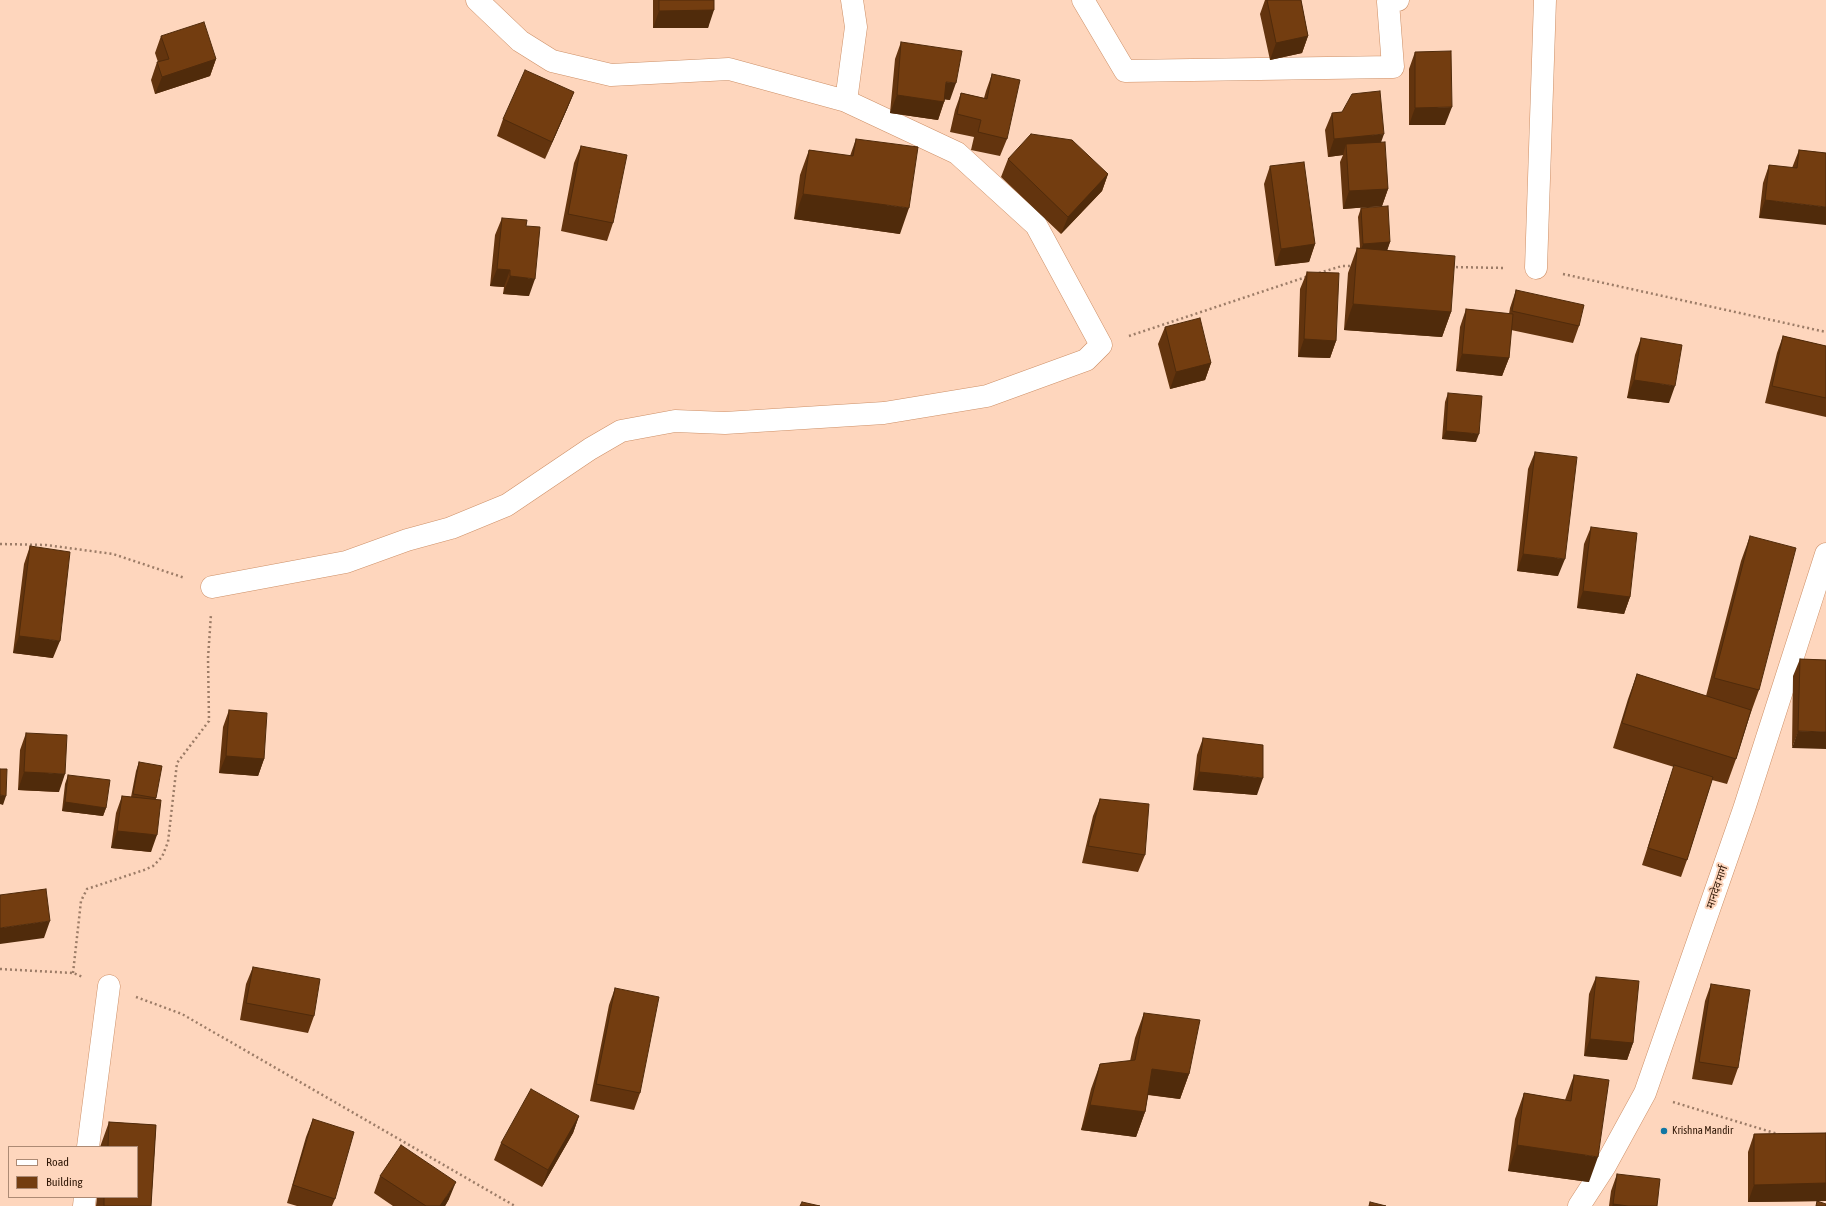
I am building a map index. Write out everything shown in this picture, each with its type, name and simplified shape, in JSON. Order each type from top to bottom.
[{"type":"street","points":[[212,587],[346,562],[407,540],[451,528],[507,505],[590,449],[621,431],[675,421],[725,423],[884,413],[987,396],[1086,360],[1102,346],[1036,224],[957,153],[846,101],[730,69],[611,75],[552,61],[520,41],[476,0]]},
{"type":"street","points":[[846,101],[856,27],[852,0]]},
{"type":"street","points":[[1083,0],[1124,71],[1393,67],[1391,1]]},
{"type":"street","points":[[1536,268],[1545,0]]},
{"type":"street","name":"मानदेव मार्ग","points":[[1579,1206],[1605,1166],[1645,1094],[1744,809],[1826,554]]},
{"type":"street","points":[[88,1146],[109,986]]},
{"type":"path","points":[[1102,346],[1342,266],[1358,266]]},
{"type":"path","points":[[1444,267],[1536,268],[1826,332]]},
{"type":"path","points":[[0,544],[46,545],[113,554],[162,572],[212,585],[208,658],[209,721],[177,763],[168,842],[162,857],[154,866],[87,889],[82,901],[73,973]]},
{"type":"path","points":[[0,969],[73,973],[182,1014],[515,1206]]},
{"type":"path","points":[[1645,1094],[1784,1136]]},
{"type":"building","points":[[659,0],[714,0],[714,10],[659,11]]},
{"type":"building","points":[[1267,0],[1301,0],[1308,36],[1276,43]]},
{"type":"building","points":[[204,22],[216,59],[162,77],[157,62],[169,59],[161,36]]},
{"type":"building","points":[[901,42],[962,51],[956,83],[946,82],[944,102],[897,95]]},
{"type":"building","points":[[1451,51],[1452,107],[1415,108],[1415,52]]},
{"type":"building","points":[[525,70],[574,92],[552,142],[503,119]]},
{"type":"building","points":[[992,74],[1020,80],[1007,139],[978,132],[981,120],[957,114],[961,93],[987,99]]},
{"type":"building","points":[[1380,91],[1384,134],[1334,139],[1332,113],[1342,112],[1352,94]]},
{"type":"building","points":[[1031,134],[1072,140],[1108,174],[1068,217],[1008,159]]},
{"type":"building","points":[[856,139],[918,147],[909,208],[803,194],[809,150],[853,156]]},
{"type":"building","points":[[1385,142],[1388,189],[1349,191],[1346,144]]},
{"type":"building","points":[[581,146],[627,155],[613,223],[568,214]]},
{"type":"building","points":[[1799,150],[1826,153],[1826,207],[1765,200],[1769,165],[1797,168]]},
{"type":"building","points":[[1304,162],[1315,244],[1281,249],[1270,166]]},
{"type":"building","points":[[1388,206],[1390,242],[1363,244],[1361,208]]},
{"type":"building","points":[[502,218],[527,220],[526,226],[540,227],[535,279],[510,276],[510,270],[497,269]]},
{"type":"building","points":[[1357,248],[1455,256],[1451,312],[1353,304]]},
{"type":"building","points":[[1307,272],[1339,273],[1336,341],[1304,339]]},
{"type":"building","points":[[1516,290],[1584,305],[1579,326],[1512,311]]},
{"type":"building","points":[[1466,309],[1513,314],[1509,358],[1462,354]]},
{"type":"building","points":[[1200,318],[1211,363],[1176,372],[1165,327]]},
{"type":"building","points":[[1783,336],[1826,346],[1826,398],[1772,386]]},
{"type":"building","points":[[1641,338],[1682,345],[1675,386],[1634,380]]},
{"type":"building","points":[[1448,393],[1482,396],[1479,434],[1446,431]]},
{"type":"building","points":[[1535,452],[1577,457],[1565,559],[1523,554]]},
{"type":"building","points":[[1591,527],[1637,533],[1630,597],[1583,591]]},
{"type":"building","points":[[1750,536],[1796,548],[1759,690],[1714,678]]},
{"type":"building","points":[[30,546],[70,552],[60,641],[19,636]]},
{"type":"building","points":[[1800,659],[1826,660],[1826,732],[1798,731]]},
{"type":"building","points":[[1637,674],[1751,710],[1736,759],[1622,723]]},
{"type":"building","points":[[229,710],[267,713],[264,759],[226,756]]},
{"type":"building","points":[[26,733],[67,735],[65,774],[24,772]]},
{"type":"building","points":[[1203,738],[1263,745],[1263,778],[1199,772]]},
{"type":"building","points":[[139,762],[162,766],[156,798],[133,794]]},
{"type":"building","points":[[1674,765],[1713,777],[1687,860],[1648,848]]},
{"type":"building","points":[[0,769],[7,769],[6,796],[0,795]]},
{"type":"building","points":[[68,775],[110,780],[106,808],[65,802]]},
{"type":"building","points":[[122,796],[161,800],[157,835],[117,831]]},
{"type":"building","points":[[1100,799],[1149,804],[1145,855],[1088,846]]},
{"type":"building","points":[[46,889],[50,921],[0,928],[0,895]]},
{"type":"building","points":[[253,967],[320,979],[314,1016],[246,1003]]},
{"type":"building","points":[[1596,977],[1639,981],[1633,1043],[1590,1039]]},
{"type":"building","points":[[1711,984],[1750,990],[1738,1068],[1699,1062]]},
{"type":"building","points":[[615,988],[659,997],[640,1093],[596,1084]]},
{"type":"building","points":[[1144,1013],[1200,1020],[1189,1074],[1152,1069],[1145,1112],[1090,1105],[1100,1064],[1135,1060]]},
{"type":"building","points":[[1574,1075],[1609,1080],[1598,1157],[1517,1145],[1524,1093],[1571,1101]]},
{"type":"building","points":[[531,1089],[579,1116],[548,1170],[501,1143]]},
{"type":"building","points":[[313,1119],[354,1132],[335,1199],[293,1185]]},
{"type":"building","points":[[109,1122],[156,1125],[151,1206],[104,1206],[104,1198],[138,1198],[138,1146],[108,1146]]},
{"type":"building","points":[[1826,1133],[1826,1183],[1754,1185],[1754,1134]]},
{"type":"building","points":[[401,1145],[456,1182],[440,1206],[426,1206],[380,1176]]},
{"type":"building","points":[[1617,1174],[1660,1179],[1657,1206],[1628,1206],[1613,1204]]},
{"type":"building","points":[[1817,1201],[1826,1204],[1826,1206],[1816,1206]]},
{"type":"building","points":[[802,1202],[820,1206],[800,1206]]},
{"type":"building","points":[[1370,1202],[1386,1206],[1369,1206]]},
{"type":"place","name":"Krishna Mandir","points":[[1664,1131]]}]
